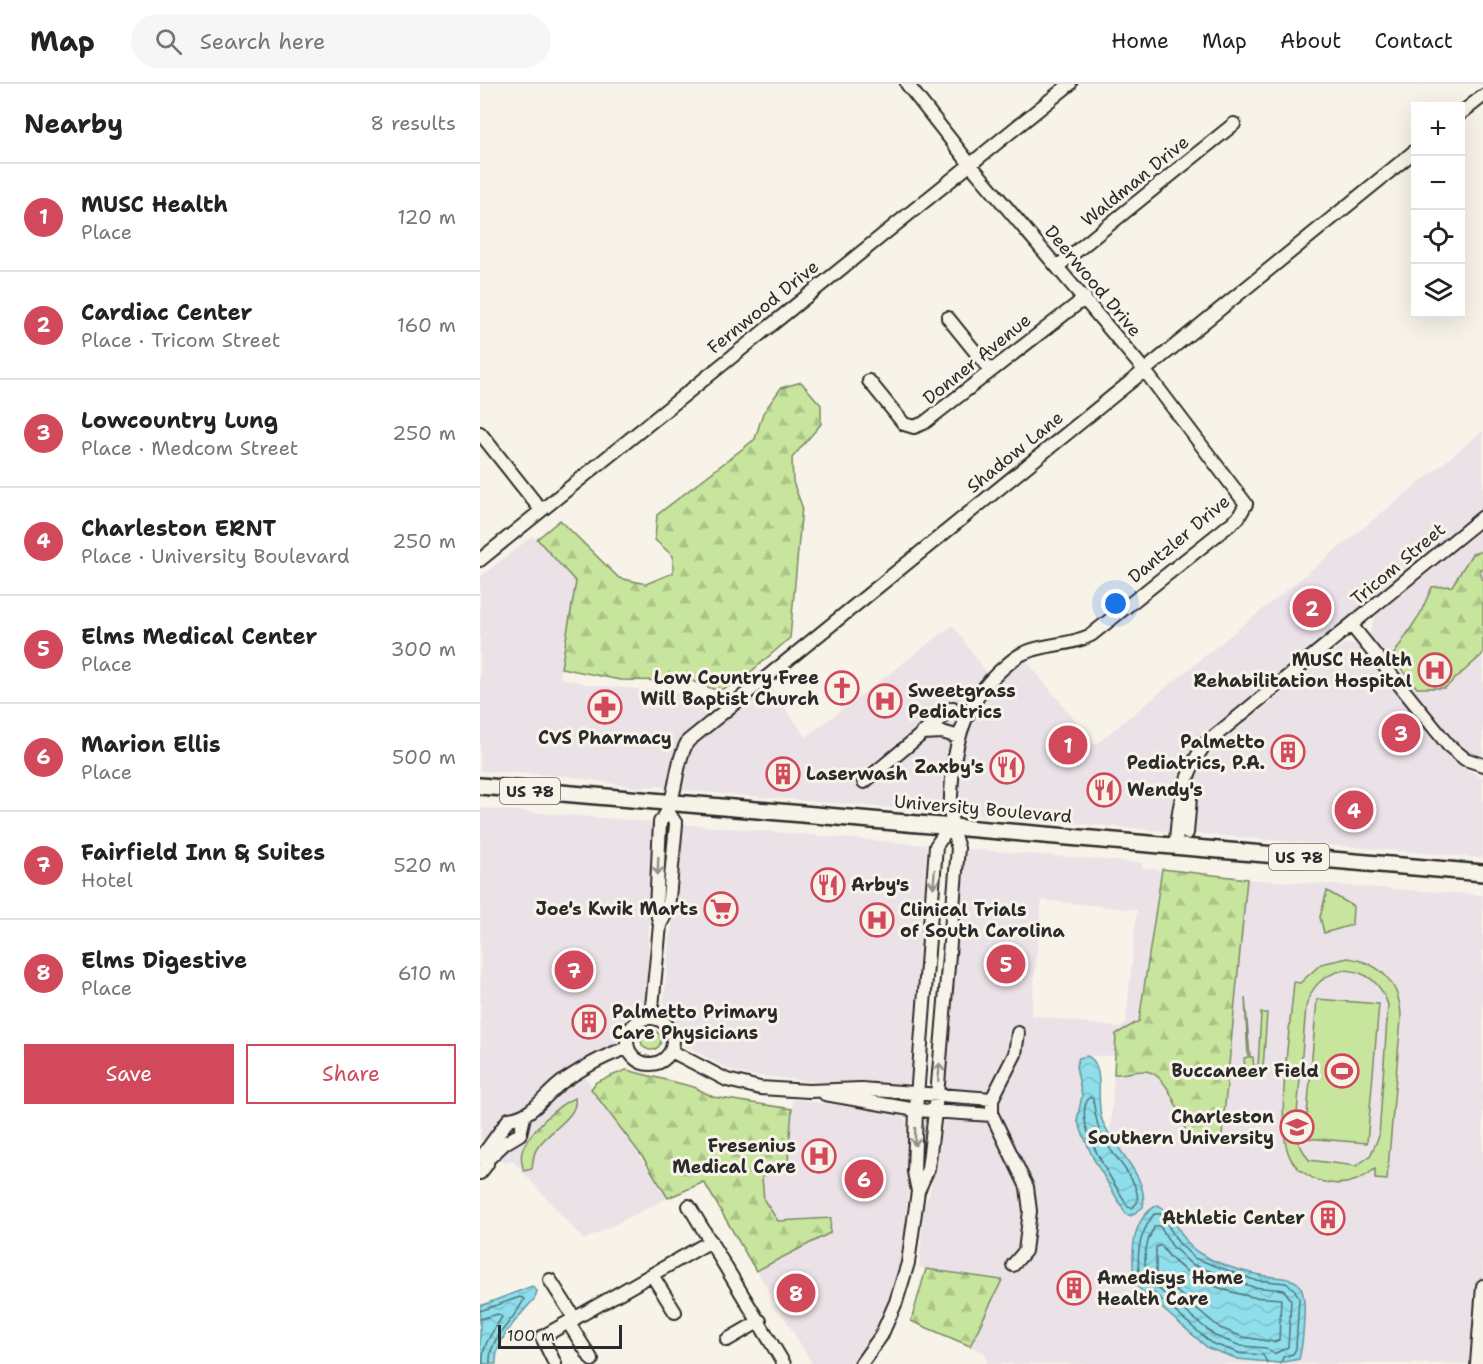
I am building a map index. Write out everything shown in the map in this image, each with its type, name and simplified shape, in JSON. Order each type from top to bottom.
[{"type":"main road","name":"University Boulevard","points":[[480,786],[669,808],[950,825],[1483,873]]},
{"type":"street","name":"Deerwood Drive","points":[[907,84],[969,163],[1145,371],[1246,504]]},
{"type":"street","name":"Fernwood Drive","points":[[480,560],[969,163],[1070,84]]},
{"type":"street","points":[[1465,111],[1483,95],[1475,84]]},
{"type":"street","name":"Waldman Drive","points":[[1058,266],[1234,124]]},
{"type":"street","name":"Shadow Lane","points":[[669,808],[680,756],[695,734],[1411,154]]},
{"type":"street","name":"Donner Avenue","points":[[869,381],[904,424],[914,427],[932,419],[990,370],[1085,298]]},
{"type":"street","points":[[948,318],[990,370]]},
{"type":"street","points":[[480,433],[541,510]]},
{"type":"street","name":"Dantzler Drive","points":[[950,825],[953,770],[959,737],[967,713],[979,693],[1016,657],[1034,649],[1081,640],[1091,635],[1238,518],[1246,504]]},
{"type":"street","name":"Tricom Street","points":[[1176,846],[1179,805],[1194,760],[1205,744],[1483,517]]},
{"type":"street","points":[[1352,626],[1448,745],[1465,759],[1483,765]]},
{"type":"street","points":[[864,782],[953,708]]},
{"type":"street","points":[[922,733],[942,732],[959,737]]},
{"type":"street","name":"Tricom Street","points":[[1186,787],[1190,798],[1187,833]]},
{"type":"street","points":[[651,1017],[660,925],[668,909],[676,824],[669,808]]},
{"type":"street","points":[[918,1191],[914,1172],[916,1110],[936,846],[950,825]]},
{"type":"street","points":[[861,1364],[881,1336],[896,1302],[908,1263],[918,1191],[928,1169],[937,1096],[958,848],[950,825]]},
{"type":"street","points":[[651,1017],[658,1018],[670,1028],[674,1042],[671,1051],[663,1060],[650,1064],[636,1059],[628,1048],[627,1041],[631,1027],[637,1021],[651,1017]]},
{"type":"street","points":[[1013,1265],[1025,1251],[1030,1211],[1028,1187],[997,1130],[992,1114],[992,1100],[1015,1054],[1018,1033]]},
{"type":"street","points":[[480,1173],[485,1170],[483,1157],[509,1119],[524,1117],[565,1080],[614,1053],[628,1048]]},
{"type":"street","points":[[671,1051],[727,1080],[760,1088],[861,1089],[992,1100]]},
{"type":"street","points":[[809,1090],[852,1101],[916,1110],[992,1114]]},
{"type":"street","points":[[483,1157],[520,1134],[524,1117]]},
{"type":"street","points":[[689,1206],[784,1364]]},
{"type":"street","points":[[555,1364],[542,1337],[711,1241]]},
{"type":"street","points":[[652,1275],[675,1312]]},
{"type":"street","points":[[550,1280],[592,1360]]},
{"type":"street","points":[[1477,1364],[1483,1286]]},
{"type":"street","points":[[727,1340],[759,1322]]},
{"type":"shaded area","points":[[1483,431],[1483,517],[1224,727],[1193,763],[1201,763],[1206,755],[1343,644],[1359,644],[1464,768],[1483,778],[1483,858],[691,791],[658,786],[639,788],[567,776],[480,771],[480,577],[532,536],[576,582],[560,678],[591,685],[693,694],[706,701],[717,716],[764,679],[806,737],[953,625],[991,679],[1021,654],[1095,745]]},
{"type":"shaded area","name":"MUSC Health Rehabilitation Hospital","points":[[1483,528],[1483,765],[1465,759],[1363,640],[1370,633],[1375,616]]},
{"type":"shaded area","points":[[480,808],[653,822],[646,1004],[624,1030],[623,1049],[581,1071],[668,1198],[584,1240],[513,1161],[505,1163],[494,1153],[524,1126],[509,1119],[485,1144],[481,1139]]},
{"type":"shaded area","points":[[682,824],[927,845],[910,1082],[898,1085],[830,1083],[747,1075],[732,1071],[682,1044],[677,1027],[663,1009]]},
{"type":"shaded area","name":"Charleston Southern University","points":[[958,848],[1142,863],[1142,868],[1247,879],[1483,895],[1483,1364],[987,1364],[985,1353],[970,1346],[1002,1281],[919,1268],[924,1205],[929,1196],[943,1120],[937,1096]],"holes":[[[1042,900],[1137,910],[1126,1022],[1121,1028],[1031,1015]],[[1115,1056],[1107,1179],[1093,1158],[1077,1120],[1082,1096],[1079,1058]]]},
{"type":"shaded area","points":[[792,1099],[899,1113],[906,1122],[909,1175],[902,1267],[882,1321],[866,1346],[849,1364],[812,1364],[757,1271],[830,1233],[813,1218],[778,1221],[764,1200],[762,1177],[792,1109]]},
{"type":"green space","points":[[801,382],[821,405],[821,424],[792,458],[793,482],[802,506],[790,638],[739,682],[718,691],[692,681],[620,680],[561,668],[576,582],[537,539],[560,520],[619,578],[646,584],[673,573],[673,556],[655,540],[657,515],[755,439],[763,413],[781,388]]},
{"type":"green space","points":[[1483,551],[1483,568],[1480,569],[1483,582],[1483,654],[1445,688],[1417,688],[1392,657],[1420,614],[1432,587],[1452,586],[1472,554]]},
{"type":"green space","points":[[1162,869],[1247,879],[1222,1136],[1199,1143],[1188,1138],[1172,1097],[1159,1078],[1142,1071],[1114,1074],[1116,1034],[1139,1021]]},
{"type":"green space","points":[[1327,891],[1353,906],[1352,925],[1324,933],[1320,917]]},
{"type":"green space","points":[[1348,958],[1371,965],[1387,978],[1398,996],[1401,1019],[1387,1180],[1375,1179],[1375,1169],[1351,1182],[1338,1184],[1324,1182],[1303,1172],[1289,1155],[1283,1120],[1287,1046],[1294,982],[1300,983],[1321,964]],"holes":[[[1344,970],[1372,980],[1381,990],[1388,1005],[1379,1136],[1370,1156],[1356,1166],[1309,1160],[1299,1144],[1296,1126],[1308,1000],[1315,987],[1324,978]]]},
{"type":"green space","points":[[1245,997],[1250,1057],[1253,1057],[1254,1068],[1245,1069],[1244,1058],[1248,1057]]},
{"type":"green space","name":"Buccaneer Field","points":[[1317,999],[1379,1004],[1367,1143],[1305,1138]]},
{"type":"green space","points":[[1261,1013],[1267,1013],[1263,1068],[1258,1067]]},
{"type":"green space","points":[[651,1030],[658,1033],[661,1040],[658,1047],[651,1050],[644,1047],[641,1040],[644,1033]]},
{"type":"green space","points":[[626,1070],[694,1087],[713,1097],[792,1109],[788,1161],[762,1177],[764,1200],[778,1221],[831,1218],[830,1233],[756,1271],[704,1182],[668,1198],[644,1159],[591,1089],[596,1082]]},
{"type":"green space","points":[[575,1098],[572,1112],[540,1143],[534,1154],[532,1169],[524,1171],[521,1154],[530,1137],[552,1113]]},
{"type":"green space","points":[[926,1269],[1002,1280],[970,1346],[911,1321]]},
{"type":"water","points":[[1087,1056],[1093,1060],[1098,1074],[1102,1120],[1141,1184],[1143,1207],[1131,1216],[1126,1214],[1093,1158],[1077,1120],[1082,1096],[1076,1066],[1079,1058]]},
{"type":"water","points":[[1158,1205],[1170,1215],[1187,1242],[1199,1253],[1233,1268],[1287,1279],[1299,1285],[1303,1292],[1304,1319],[1299,1359],[1278,1363],[1238,1359],[1208,1348],[1134,1284],[1133,1251],[1137,1229],[1149,1211]]},
{"type":"water","points":[[532,1286],[537,1291],[535,1298],[504,1337],[496,1355],[496,1364],[480,1364],[480,1306]]},
{"type":"place","name":"Cardiac Center","points":[[1312,608]]},
{"type":"place","name":"MUSC Health Rehabilitation Hospital","points":[[1435,670]]},
{"type":"place","name":"Low Country Free Will Baptist Church","points":[[842,688]]},
{"type":"place","name":"Sweetgrass Pediatrics","points":[[885,701]]},
{"type":"place","name":"CVS Pharmacy","points":[[605,707]]},
{"type":"place","name":"Lowcountry Lung","points":[[1401,733]]},
{"type":"place","name":"MUSC Health","points":[[1068,745]]},
{"type":"place","name":"Palmetto Pediatrics, P.A.","points":[[1288,752]]},
{"type":"place","name":"Zaxby's","points":[[1007,767]]},
{"type":"place","name":"Laserwash","points":[[783,774]]},
{"type":"place","name":"Wendy's","points":[[1104,790]]},
{"type":"place","name":"Charleston ERNT","points":[[1354,810]]},
{"type":"place","name":"Arby's","points":[[828,885]]},
{"type":"place","name":"Joe's Kwik Marts","points":[[721,909]]},
{"type":"place","name":"Clinical Trials of South Carolina","points":[[877,920]]},
{"type":"place","name":"Elms Medical Center","points":[[1006,964]]},
{"type":"place","name":"Fairfield Inn & Suites","points":[[574,970]]},
{"type":"place","name":"Palmetto Primary Care Physicians","points":[[589,1022]]},
{"type":"place","name":"Buccaneer Field","points":[[1342,1071]]},
{"type":"place","name":"Charleston Southern University","points":[[1297,1127]]},
{"type":"place","name":"Fresenius Medical Care","points":[[819,1156]]},
{"type":"place","name":"Marion Ellis","points":[[864,1179]]},
{"type":"place","name":"Athletic Center","points":[[1328,1218]]},
{"type":"place","name":"Amedisys Home Health Care","points":[[1074,1288]]},
{"type":"place","name":"Elms Digestive","points":[[796,1293]]}]
